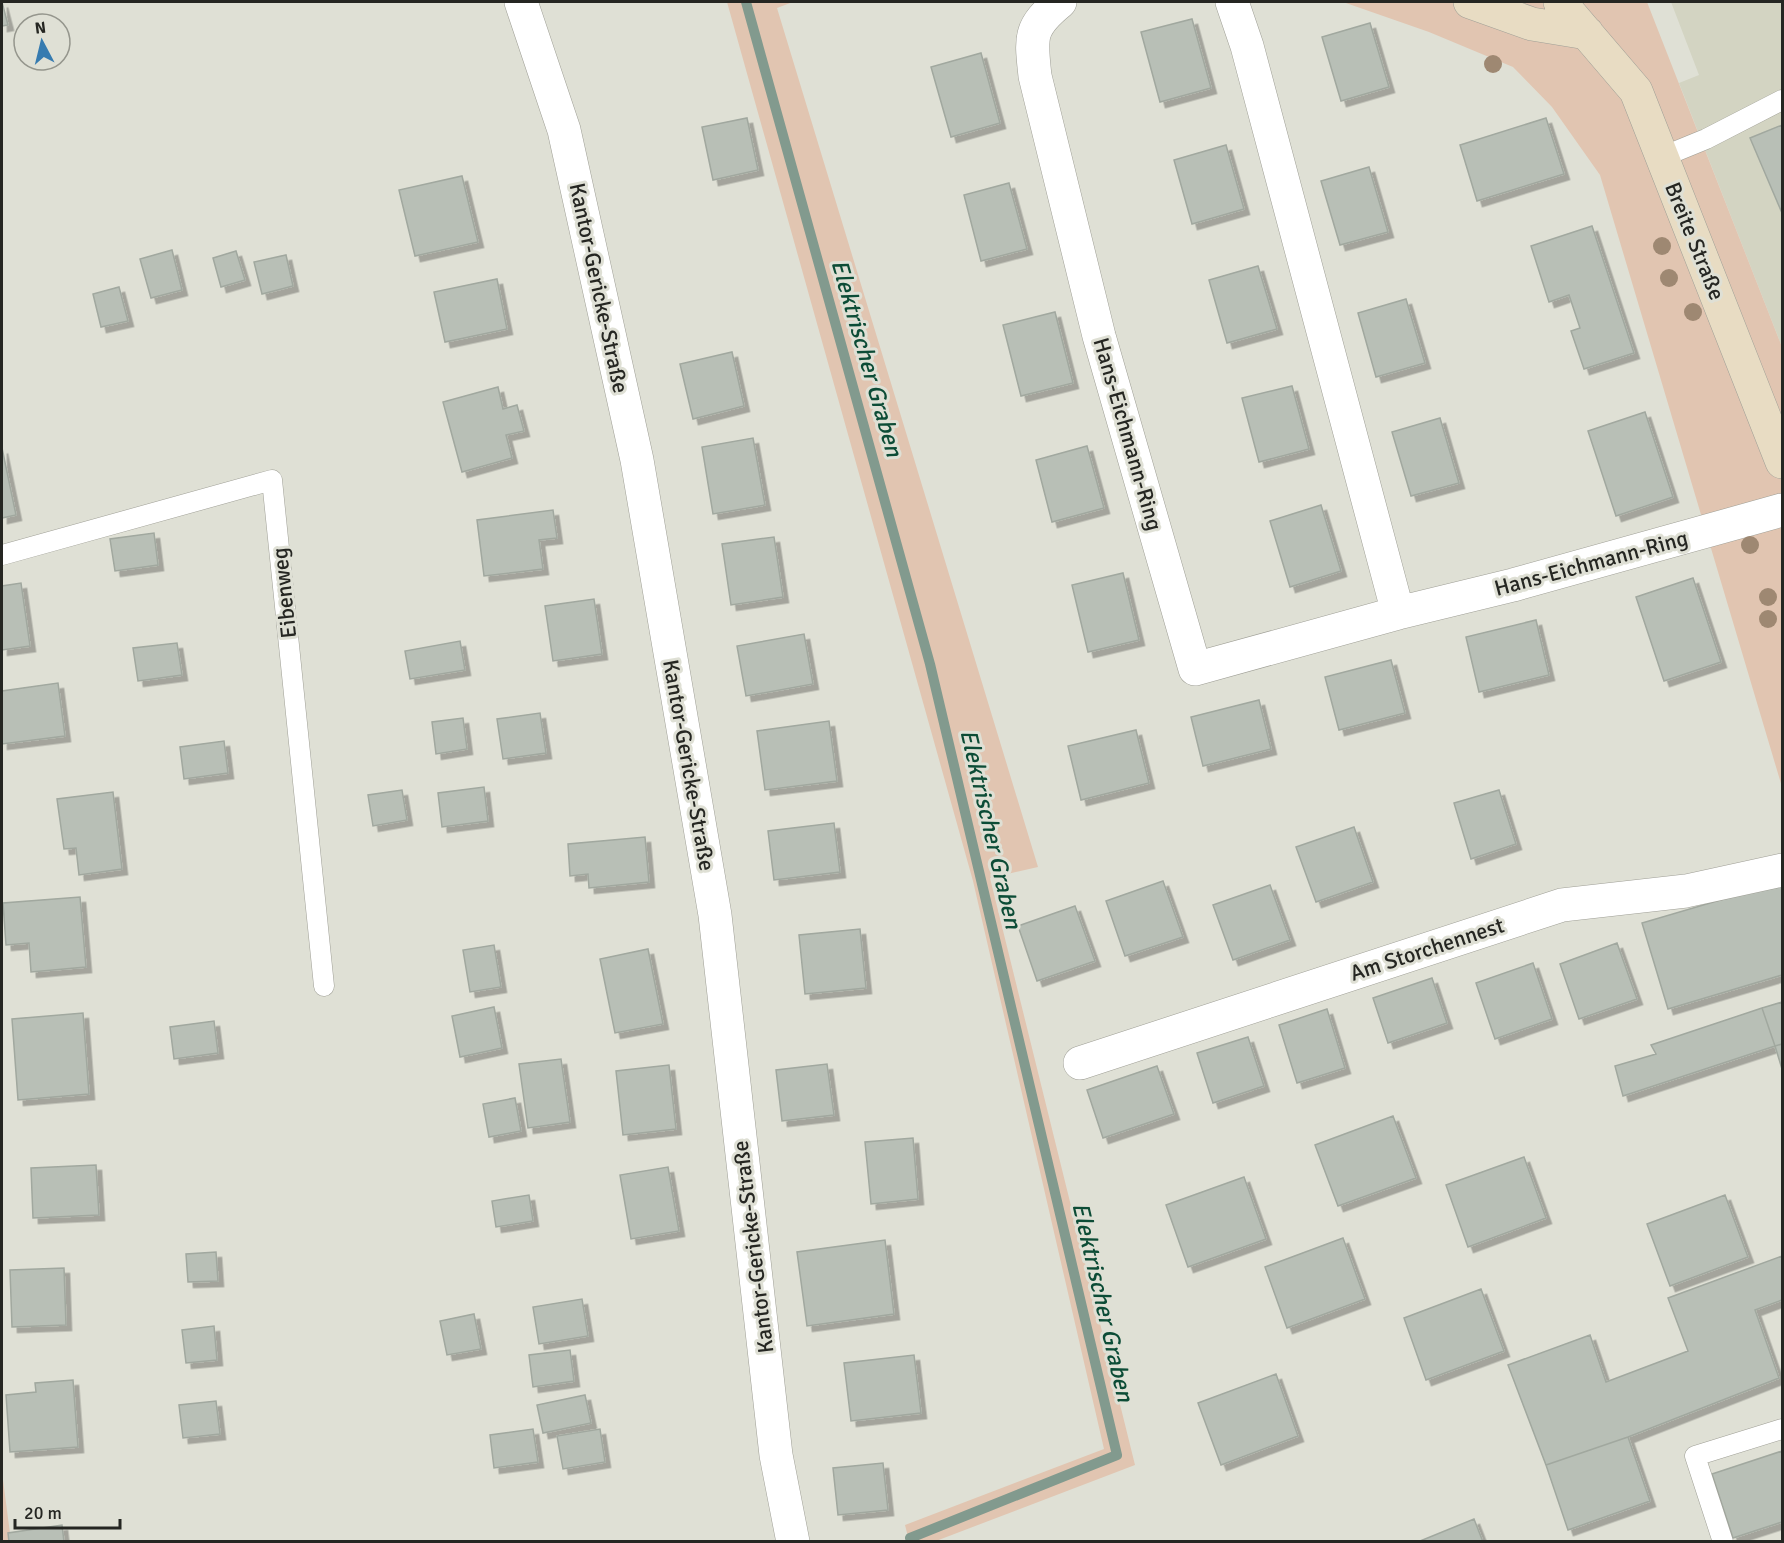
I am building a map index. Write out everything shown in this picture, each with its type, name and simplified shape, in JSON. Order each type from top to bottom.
[{"type":"main road","points":[[1470,2],[1532,24],[1587,33]]},
{"type":"main road","name":"Breite Straße","points":[[1560,2],[1636,91],[1782,462]]},
{"type":"street","name":"Kantor-Gericke-Straße","points":[[521,2],[564,129],[637,460],[715,915],[776,1455],[793,1542]]},
{"type":"street","name":"Hans-Eichmann-Ring","points":[[1060,2],[1043,15],[1031,38],[1035,76],[1099,336],[1196,669],[1398,613],[1513,585],[1782,510]]},
{"type":"street","points":[[1232,2],[1247,46],[1398,613]]},
{"type":"street","name":"Am Storchennest","points":[[1080,1063],[1562,905],[1686,891],[1782,870]]},
{"type":"lane","points":[[1662,157],[1706,139],[1782,99]]},
{"type":"lane","name":"Eibenweg","points":[[2,555],[272,480],[324,986]]},
{"type":"lane","points":[[1723,1542],[1695,1456],[1782,1429]]},
{"type":"shaded area","points":[[727,2],[793,2],[777,8],[1038,867],[990,878],[1135,1465],[936,1541],[909,1541],[905,1525],[1104,1449],[973,881]]},
{"type":"shaded area","points":[[1343,2],[1647,2],[1782,347],[1782,787],[1600,175],[1552,107],[1513,67],[1429,32]]},
{"type":"shaded area","points":[[1671,2],[1782,2],[1782,347],[1679,83],[1699,75]]},
{"type":"shaded area","points":[[2,1472],[11,1541],[2,1541]]},
{"type":"building","points":[[2,2],[8,25],[2,26]]},
{"type":"building","points":[[1192,19],[1211,88],[1160,102],[1141,32]]},
{"type":"building","points":[[1370,23],[1389,87],[1341,101],[1322,37]]},
{"type":"building","points":[[981,53],[1000,123],[951,137],[931,67]]},
{"type":"building","points":[[747,118],[758,170],[713,180],[702,127]]},
{"type":"building","points":[[1546,118],[1564,174],[1477,201],[1460,145]]},
{"type":"building","points":[[1782,125],[1782,213],[1750,138]]},
{"type":"building","points":[[1226,145],[1244,209],[1192,224],[1174,160]]},
{"type":"building","points":[[1369,167],[1388,232],[1340,245],[1321,181]]},
{"type":"building","points":[[462,176],[478,242],[415,256],[399,190]]},
{"type":"building","points":[[1009,183],[1027,249],[981,261],[964,195]]},
{"type":"building","points":[[1592,226],[1634,353],[1584,369],[1571,331],[1580,328],[1569,295],[1549,302],[1531,246]]},
{"type":"building","points":[[172,250],[182,290],[151,298],[140,259]]},
{"type":"building","points":[[236,251],[245,280],[221,287],[213,258]]},
{"type":"building","points":[[286,255],[293,286],[262,294],[254,262]]},
{"type":"building","points":[[1258,266],[1277,329],[1227,343],[1209,280]]},
{"type":"building","points":[[497,279],[507,329],[445,342],[434,292]]},
{"type":"building","points":[[119,287],[128,321],[101,327],[93,294]]},
{"type":"building","points":[[1406,299],[1425,363],[1376,377],[1358,313]]},
{"type":"building","points":[[1055,312],[1073,383],[1021,396],[1003,325]]},
{"type":"building","points":[[732,352],[744,406],[693,419],[680,364]]},
{"type":"building","points":[[1292,386],[1309,449],[1259,462],[1242,398]]},
{"type":"building","points":[[498,387],[503,409],[517,405],[524,431],[506,435],[512,458],[462,472],[443,402]]},
{"type":"building","points":[[1645,412],[1673,497],[1616,516],[1588,431]]},
{"type":"building","points":[[1440,418],[1459,483],[1411,496],[1392,432]]},
{"type":"building","points":[[753,438],[765,505],[713,514],[702,447]]},
{"type":"building","points":[[1087,446],[1104,508],[1052,522],[1036,460]]},
{"type":"building","points":[[2,448],[16,515],[2,518]]},
{"type":"building","points":[[1321,505],[1341,571],[1290,587],[1270,521]]},
{"type":"building","points":[[553,510],[557,538],[539,540],[543,569],[484,576],[477,520]]},
{"type":"building","points":[[154,533],[158,565],[115,571],[110,539]]},
{"type":"building","points":[[774,537],[783,597],[731,605],[722,544]]},
{"type":"building","points":[[1123,573],[1139,640],[1088,652],[1072,585]]},
{"type":"building","points":[[1693,578],[1721,662],[1664,681],[1636,597]]},
{"type":"building","points":[[21,583],[30,646],[2,650],[2,586]]},
{"type":"building","points":[[594,599],[602,654],[553,661],[545,606]]},
{"type":"building","points":[[1536,620],[1549,675],[1479,692],[1466,637]]},
{"type":"building","points":[[804,634],[813,684],[746,696],[737,646]]},
{"type":"building","points":[[460,641],[465,670],[410,679],[405,651]]},
{"type":"building","points":[[177,643],[182,675],[138,681],[133,648]]},
{"type":"building","points":[[1391,660],[1405,713],[1339,730],[1325,677]]},
{"type":"building","points":[[58,683],[65,736],[2,744],[2,691]]},
{"type":"building","points":[[1259,700],[1271,749],[1203,766],[1191,717]]},
{"type":"building","points":[[540,713],[546,753],[503,759],[497,719]]},
{"type":"building","points":[[463,718],[467,749],[436,754],[432,722]]},
{"type":"building","points":[[829,721],[837,781],[765,790],[757,731]]},
{"type":"building","points":[[1136,730],[1149,783],[1081,800],[1068,746]]},
{"type":"building","points":[[224,741],[228,773],[184,779],[180,747]]},
{"type":"building","points":[[484,787],[488,821],[442,827],[438,793]]},
{"type":"building","points":[[402,790],[407,820],[373,826],[368,795]]},
{"type":"building","points":[[1499,790],[1516,844],[1471,859],[1454,803]]},
{"type":"building","points":[[113,792],[122,869],[79,875],[76,848],[64,849],[57,799]]},
{"type":"building","points":[[834,823],[840,872],[774,880],[768,831]]},
{"type":"building","points":[[1354,827],[1373,882],[1316,902],[1296,847]]},
{"type":"building","points":[[645,837],[649,882],[589,888],[588,874],[570,876],[568,844]]},
{"type":"building","points":[[1163,881],[1183,937],[1125,956],[1106,901]]},
{"type":"building","points":[[1782,882],[1782,975],[1668,1009],[1642,923]]},
{"type":"building","points":[[1270,885],[1290,940],[1233,960],[1213,905]]},
{"type":"building","points":[[80,897],[86,967],[31,972],[29,943],[6,945],[3,903]]},
{"type":"building","points":[[1075,906],[1095,961],[1037,981],[1018,926]]},
{"type":"building","points":[[860,929],[866,988],[805,994],[799,935]]},
{"type":"building","points":[[1617,943],[1637,999],[1579,1019],[1560,964]]},
{"type":"building","points":[[494,945],[501,987],[470,992],[463,950]]},
{"type":"building","points":[[648,949],[663,1024],[615,1033],[600,959]]},
{"type":"building","points":[[1533,963],[1552,1019],[1495,1039],[1476,983]]},
{"type":"building","points":[[1432,978],[1447,1023],[1388,1043],[1373,998]]},
{"type":"building","points":[[1782,1002],[1782,1044],[1775,1046],[1762,1008]]},
{"type":"building","points":[[494,1007],[502,1048],[460,1057],[452,1016]]},
{"type":"building","points":[[1762,1008],[1775,1046],[1623,1096],[1615,1066],[1656,1054],[1651,1045]]},
{"type":"building","points":[[1327,1009],[1345,1068],[1297,1083],[1279,1025]]},
{"type":"building","points":[[83,1013],[89,1094],[18,1100],[12,1019]]},
{"type":"building","points":[[214,1021],[218,1053],[174,1059],[170,1027]]},
{"type":"building","points":[[1248,1037],[1264,1086],[1213,1103],[1197,1053]]},
{"type":"building","points":[[1782,1044],[1782,1069],[1775,1046]]},
{"type":"building","points":[[561,1059],[570,1122],[528,1128],[519,1064]]},
{"type":"building","points":[[827,1064],[834,1115],[782,1121],[776,1070]]},
{"type":"building","points":[[669,1065],[676,1129],[623,1135],[616,1071]]},
{"type":"building","points":[[1157,1066],[1174,1114],[1103,1138],[1087,1090]]},
{"type":"building","points":[[515,1098],[521,1131],[489,1137],[483,1104]]},
{"type":"building","points":[[1393,1116],[1416,1178],[1338,1206],[1315,1145]]},
{"type":"building","points":[[913,1138],[918,1199],[871,1204],[865,1142]]},
{"type":"building","points":[[1524,1157],[1546,1218],[1468,1247],[1446,1185]]},
{"type":"building","points":[[96,1165],[99,1215],[33,1218],[31,1168]]},
{"type":"building","points":[[668,1167],[679,1231],[631,1239],[620,1175]]},
{"type":"building","points":[[1244,1177],[1266,1239],[1188,1267],[1166,1205]]},
{"type":"building","points":[[529,1195],[533,1221],[496,1227],[492,1201]]},
{"type":"building","points":[[1725,1195],[1748,1257],[1670,1286],[1647,1224]]},
{"type":"building","points":[[1343,1238],[1365,1299],[1287,1328],[1265,1267]]},
{"type":"building","points":[[885,1240],[894,1314],[807,1326],[797,1252]]},
{"type":"building","points":[[216,1252],[218,1281],[188,1282],[186,1254]]},
{"type":"building","points":[[1782,1256],[1782,1300],[1755,1310],[1779,1378],[1628,1437],[1546,1465],[1508,1365],[1590,1335],[1606,1382],[1688,1351],[1668,1298]]},
{"type":"building","points":[[64,1268],[66,1325],[12,1327],[10,1270]]},
{"type":"building","points":[[1481,1289],[1504,1351],[1426,1380],[1404,1318]]},
{"type":"building","points":[[582,1299],[588,1336],[539,1344],[533,1307]]},
{"type":"building","points":[[474,1314],[481,1349],[447,1355],[440,1321]]},
{"type":"building","points":[[214,1326],[217,1360],[186,1363],[182,1330]]},
{"type":"building","points":[[570,1350],[574,1381],[533,1387],[529,1355]]},
{"type":"building","points":[[914,1355],[921,1413],[851,1421],[844,1363]]},
{"type":"building","points":[[1276,1374],[1298,1436],[1221,1465],[1198,1403]]},
{"type":"building","points":[[73,1380],[78,1447],[10,1452],[6,1395],[36,1392],[35,1383]]},
{"type":"building","points":[[585,1395],[591,1423],[543,1433],[537,1405]]},
{"type":"building","points":[[216,1401],[220,1434],[183,1438],[179,1405]]},
{"type":"building","points":[[533,1429],[538,1462],[494,1468],[490,1435]]},
{"type":"building","points":[[600,1429],[605,1462],[563,1469],[557,1436]]},
{"type":"building","points":[[1628,1437],[1650,1501],[1568,1530],[1546,1465]]},
{"type":"building","points":[[1782,1451],[1782,1522],[1733,1538],[1712,1474]]},
{"type":"building","points":[[883,1463],[888,1510],[838,1515],[833,1468]]},
{"type":"building","points":[[1474,1519],[1483,1542],[1420,1542],[1420,1541]]},
{"type":"building","points":[[62,1525],[64,1542],[9,1542],[8,1533]]},
{"type":"waterway","name":"Elektrischer Graben","points":[[746,2],[930,664],[1117,1455],[910,1538]]}]
